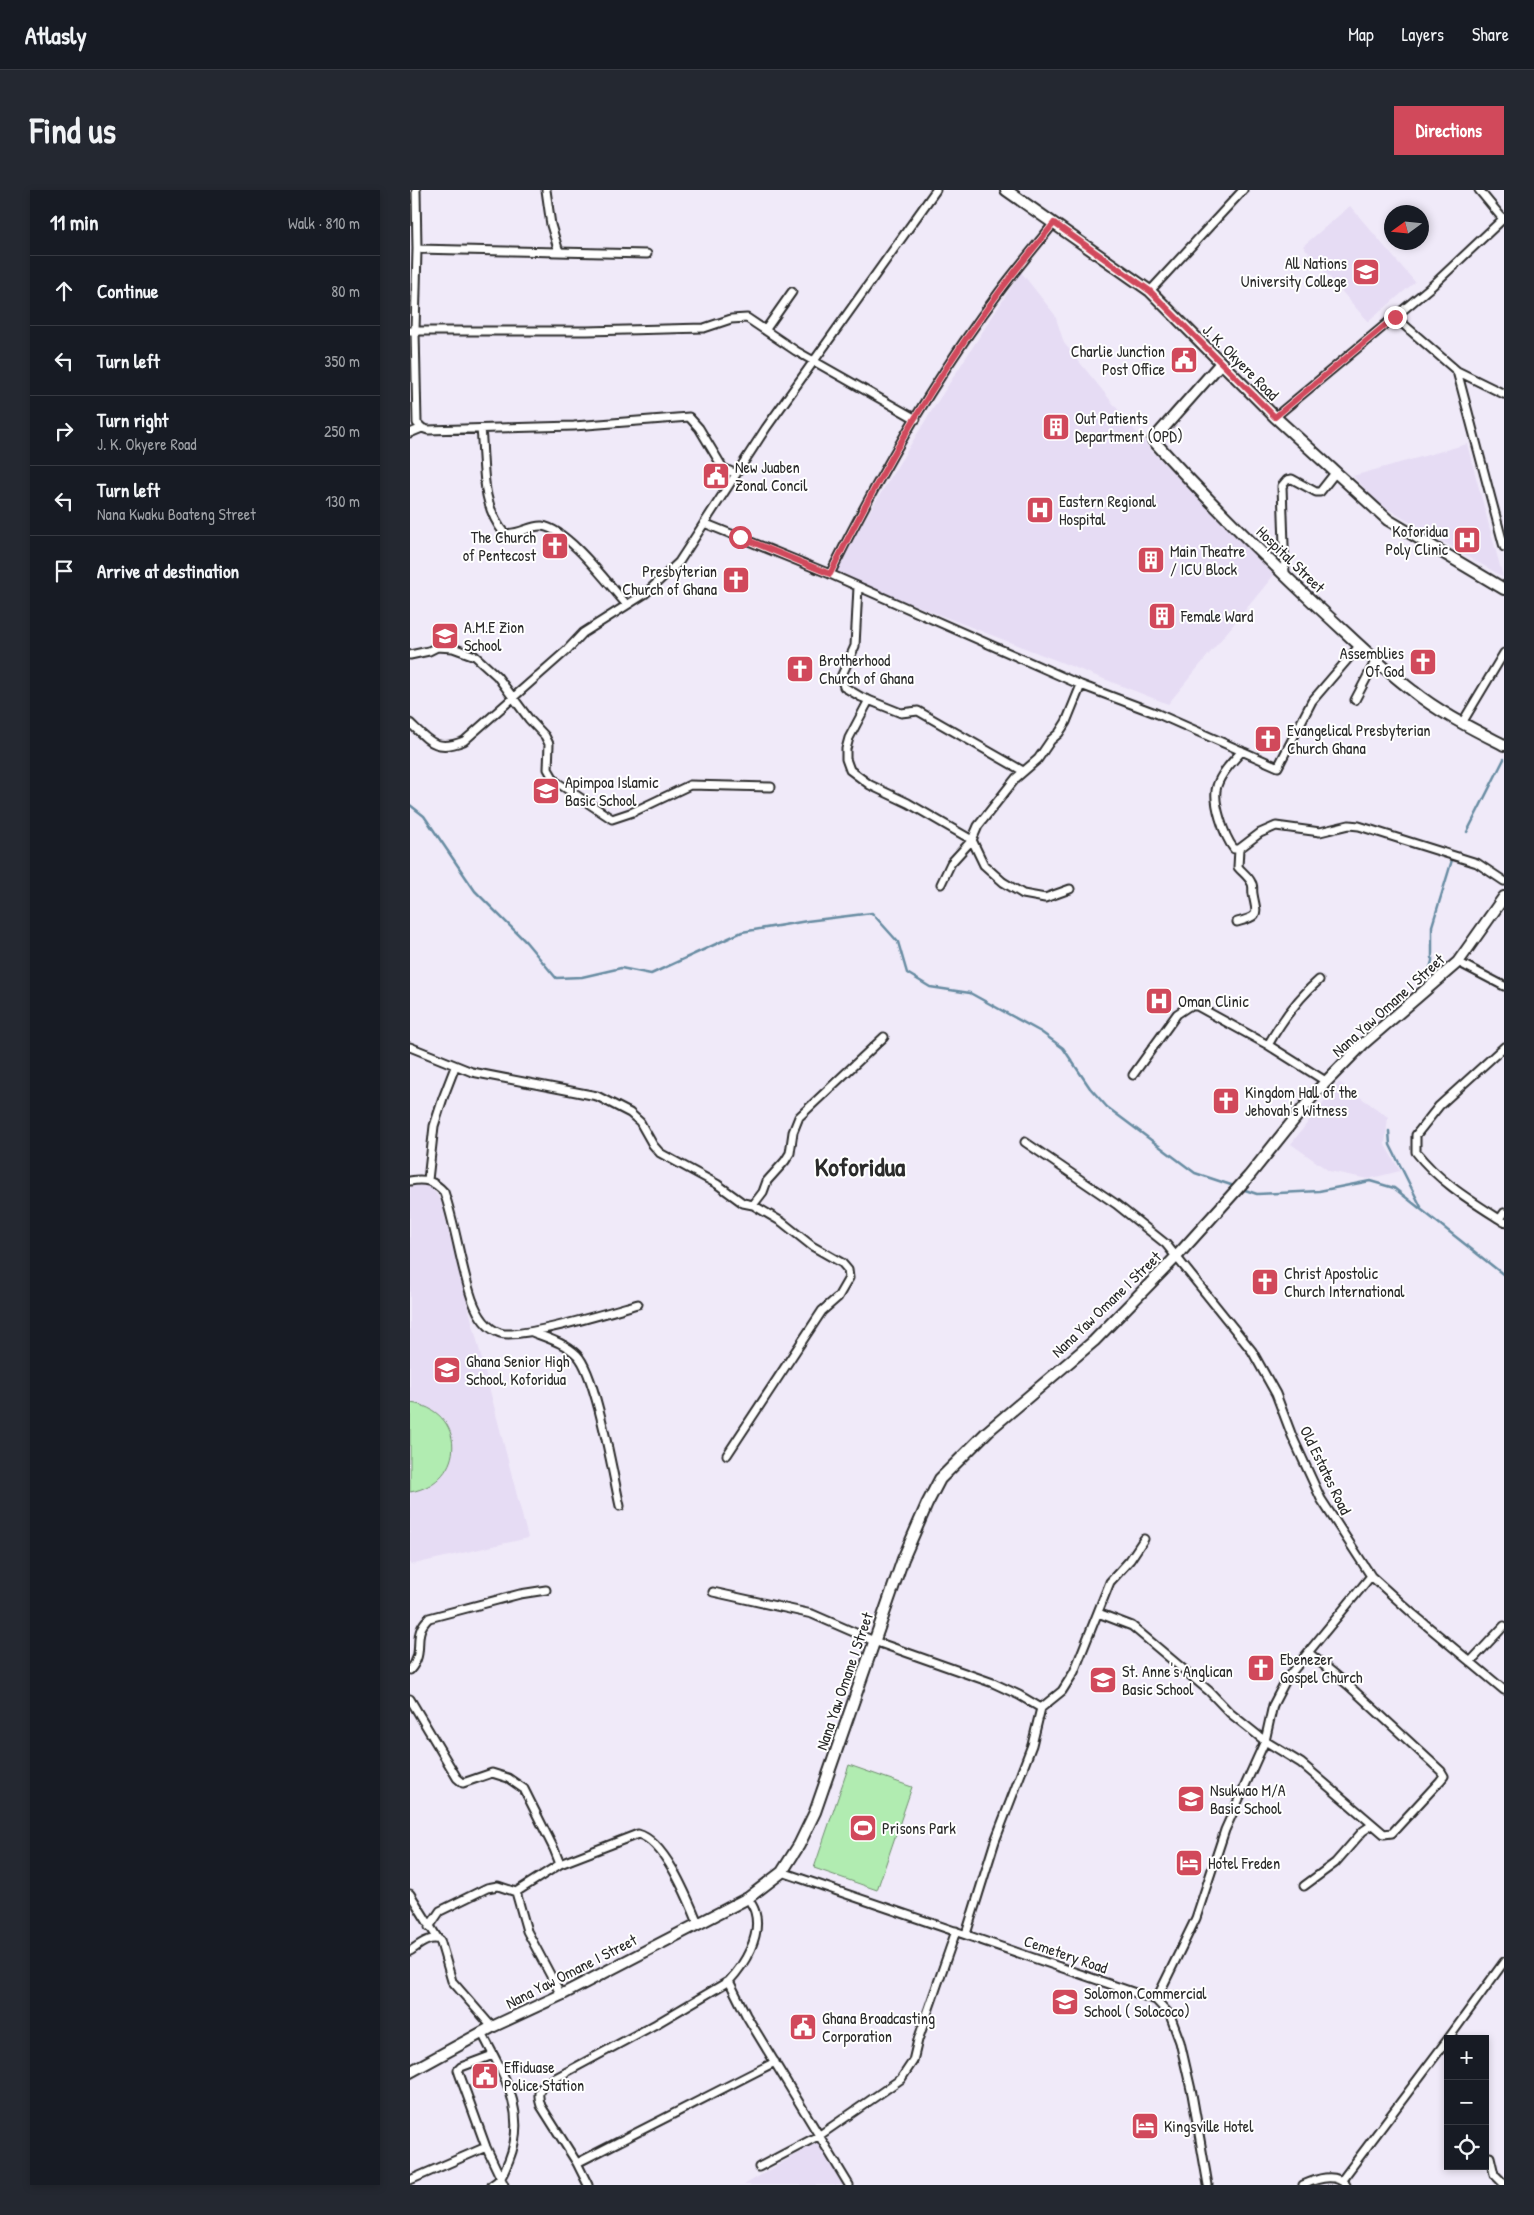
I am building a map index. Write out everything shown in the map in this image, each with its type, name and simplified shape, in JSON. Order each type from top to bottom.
[{"type":"main road","name":"J. K. Okyere Road","points":[[1006,190],[1150,291],[1275,417],[1388,520],[1504,589]]},
{"type":"main road","name":"Hospital Street","points":[[1221,363],[1153,440],[1199,491],[1284,575],[1376,660],[1413,692],[1462,723],[1504,745]]},
{"type":"main road","name":"Nana Yaw Omane I Street","points":[[410,2072],[492,2027],[561,1995],[748,1898],[782,1872],[799,1845],[815,1812],[903,1560],[940,1479],[988,1431],[1094,1341],[1228,1200],[1317,1091],[1363,1044],[1458,962],[1504,897]]},
{"type":"street","points":[[416,190],[418,249],[413,331],[418,423],[422,428],[428,430],[574,426],[689,417],[699,428],[723,468],[734,473]]},
{"type":"street","points":[[546,190],[551,225],[559,252]]},
{"type":"street","points":[[410,724],[432,744],[452,746],[464,741],[567,650],[583,633],[646,593],[679,562],[734,473],[936,190]]},
{"type":"street","points":[[1275,417],[1433,285],[1503,219],[1479,190]]},
{"type":"street","points":[[1150,291],[1240,191]]},
{"type":"street","points":[[830,574],[854,524],[916,419],[999,292],[1054,223]]},
{"type":"street","points":[[418,249],[647,254]]},
{"type":"street","points":[[766,329],[792,292]]},
{"type":"street","points":[[1395,317],[1457,371],[1504,394]]},
{"type":"street","points":[[413,331],[587,331],[704,328],[730,319],[747,318],[796,351],[916,419]]},
{"type":"street","points":[[1457,371],[1504,547]]},
{"type":"street","points":[[410,433],[422,428]]},
{"type":"street","points":[[480,429],[486,496],[496,523],[504,533],[511,534],[541,526],[562,535],[627,605]]},
{"type":"street","points":[[1284,575],[1282,486],[1287,480],[1292,479],[1316,492],[1320,492],[1335,472]]},
{"type":"street","points":[[704,523],[830,574],[1081,685],[1158,714],[1278,767],[1312,701],[1360,645]]},
{"type":"street","points":[[858,587],[854,646],[841,677],[844,687],[901,713],[918,711],[1023,771]]},
{"type":"street","points":[[410,655],[429,651],[437,647],[453,648],[475,656],[497,676],[545,736],[549,744],[548,770],[555,781],[612,819],[633,812],[690,785],[771,787]]},
{"type":"street","points":[[1462,723],[1504,653]]},
{"type":"street","points":[[1355,700],[1376,660]]},
{"type":"street","points":[[941,884],[951,863],[972,840],[978,826],[1023,771],[1038,759],[1066,722],[1081,685]]},
{"type":"street","points":[[869,700],[849,738],[846,749],[846,759],[850,770],[870,785],[908,803],[972,840],[984,865],[1004,882],[1023,894],[1045,898],[1070,889]]},
{"type":"street","points":[[1242,751],[1217,784],[1216,792],[1224,830],[1234,849],[1239,849],[1260,833],[1276,826],[1320,832],[1348,825],[1359,826],[1477,863],[1504,881]]},
{"type":"street","points":[[1237,922],[1257,912],[1252,883],[1238,867],[1239,849]]},
{"type":"street","points":[[1458,962],[1504,986]]},
{"type":"street","points":[[1268,1045],[1285,1016],[1306,991],[1319,980]]},
{"type":"street","points":[[1133,1075],[1177,1014],[1189,1006],[1197,1006],[1268,1045],[1327,1082]]},
{"type":"street","points":[[753,1205],[763,1192],[767,1181],[790,1153],[793,1132],[799,1117],[884,1036]]},
{"type":"street","points":[[410,1047],[455,1067],[472,1072],[597,1096],[630,1113],[640,1122],[653,1145],[660,1153],[717,1184],[743,1203],[753,1205],[782,1222],[812,1246],[842,1263],[848,1270],[849,1278],[838,1297],[822,1311],[727,1455]]},
{"type":"street","points":[[1503,1218],[1466,1198],[1427,1166],[1416,1152],[1416,1135],[1439,1106],[1504,1047]]},
{"type":"street","points":[[428,1180],[434,1126],[455,1067]]},
{"type":"street","name":"Old Estates Road","points":[[1025,1142],[1116,1204],[1166,1244],[1252,1350],[1276,1394],[1321,1499],[1371,1576],[1413,1614],[1504,1690]]},
{"type":"street","points":[[410,1181],[428,1180],[438,1185],[444,1192],[472,1300],[480,1318],[488,1327],[501,1334],[532,1332],[638,1304]]},
{"type":"street","points":[[532,1332],[564,1345],[582,1360],[593,1390],[620,1506]]},
{"type":"street","points":[[966,1934],[995,1841],[1032,1745],[1040,1708],[1062,1691],[1074,1672],[1110,1582],[1130,1560],[1144,1539]]},
{"type":"street","points":[[1208,2185],[1192,2094],[1180,2042],[1170,2015],[1156,2000],[1196,1918],[1225,1830],[1265,1741],[1272,1705],[1287,1678],[1371,1576]]},
{"type":"street","points":[[411,1632],[417,1624],[429,1618],[520,1594],[546,1590]]},
{"type":"street","points":[[713,1592],[812,1614],[874,1641],[993,1683],[1019,1695],[1040,1708]]},
{"type":"street","points":[[1098,1613],[1132,1626],[1209,1691],[1230,1713],[1265,1741],[1300,1763],[1384,1834],[1392,1833],[1444,1776],[1442,1771],[1309,1653]]},
{"type":"street","points":[[1471,1661],[1504,1626]]},
{"type":"street","points":[[410,1641],[415,1656],[414,1666],[410,1670]]},
{"type":"street","points":[[410,1699],[457,1778],[464,1783],[492,1773],[508,1778],[526,1792],[560,1864]]},
{"type":"street","points":[[1304,1886],[1335,1863],[1364,1831],[1372,1825]]},
{"type":"street","points":[[516,1892],[521,1887],[560,1864],[638,1834],[647,1836],[655,1844],[682,1886],[698,1923]]},
{"type":"street","name":"Cemetery Road","points":[[782,1872],[1156,2000]]},
{"type":"street","points":[[429,1927],[440,1911],[487,1888],[498,1886],[516,1892]]},
{"type":"street","points":[[516,1892],[527,1931],[561,1995]]},
{"type":"street","points":[[410,1894],[429,1927],[443,1945],[446,1966],[452,1981],[492,2027]]},
{"type":"street","points":[[588,2185],[577,2163],[541,2106],[538,2095],[540,2088],[729,1981],[739,1970],[751,1947],[756,1927],[755,1912],[748,1898]]},
{"type":"street","points":[[759,2167],[820,2135],[901,2079],[913,2061],[918,2040],[956,1931]]},
{"type":"street","points":[[410,1951],[427,1940],[438,1939]]},
{"type":"street","points":[[1451,2035],[1504,1962]]},
{"type":"street","points":[[729,1981],[746,2015],[849,2185]]},
{"type":"street","points":[[482,2033],[510,2091],[517,2122],[517,2133],[502,2182]]},
{"type":"street","points":[[1303,2185],[1330,2177],[1344,2183],[1444,2045]]},
{"type":"street","points":[[493,2055],[458,2070],[486,2147],[502,2182]]},
{"type":"street","points":[[577,2163],[775,2062]]},
{"type":"street","points":[[410,2180],[486,2147]]},
{"type":"street","points":[[1490,2157],[1494,2174],[1504,2184]]},
{"type":"street","points":[[492,2185],[502,2182]]},
{"type":"shaded area","name":"All Nations University College","points":[[1350,206],[1384,246],[1384,250],[1388,250],[1415,282],[1368,322],[1303,246]]},
{"type":"shaded area","name":"Eastern Regional Hospital","points":[[1021,272],[1055,315],[1064,343],[1150,449],[1274,575],[1168,704],[848,579],[833,571],[927,418]]},
{"type":"shaded area","name":"Koforidua Poly Clinic","points":[[1467,444],[1503,577],[1379,504],[1353,476]]},
{"type":"shaded area","points":[[1339,1082],[1388,1117],[1385,1145],[1400,1171],[1368,1179],[1329,1171],[1291,1144]]},
{"type":"shaded area","name":"Ghana Senior High School, Koforidua","points":[[422,1181],[428,1182],[441,1201],[528,1538],[410,1565],[410,1185]]},
{"type":"shaded area","points":[[817,2142],[843,2185],[744,2185]]},
{"type":"green space","points":[[410,1403],[428,1408],[442,1418],[450,1431],[453,1446],[450,1461],[442,1475],[429,1486],[410,1492]]},
{"type":"green space","name":"Prisons Park","points":[[849,1765],[912,1787],[877,1890],[814,1868]]},
{"type":"waterway","points":[[1467,832],[1504,759]]},
{"type":"waterway","points":[[410,805],[424,816],[475,891],[526,942],[556,978],[582,977],[621,968],[651,974],[742,932],[872,913],[898,942],[907,973],[930,987],[970,993],[1041,1032],[1063,1048],[1090,1088],[1107,1107],[1195,1173],[1234,1186]]},
{"type":"waterway","points":[[1426,983],[1432,961],[1432,926],[1452,860]]},
{"type":"waterway","points":[[1389,1131],[1390,1145],[1421,1207]]},
{"type":"waterway","points":[[1242,1189],[1257,1194],[1319,1191],[1370,1181],[1394,1188],[1504,1275]]},
{"type":"place","name":"All Nations University College","points":[[1366,272]]},
{"type":"place","name":"Charlie Junction Post Office","points":[[1184,360]]},
{"type":"place","name":"Out Patients Department (OPD)","points":[[1056,427]]},
{"type":"place","name":"New Juaben Zonal Concil","points":[[716,476]]},
{"type":"place","name":"Eastern Regional Hospital","points":[[1040,510]]},
{"type":"place","name":"Koforidua Poly Clinic","points":[[1467,540]]},
{"type":"place","name":"The Church of Pentecost","points":[[555,546]]},
{"type":"place","name":"Main Theatre / ICU Block","points":[[1151,560]]},
{"type":"place","name":"Presbyterian Church of Ghana","points":[[736,580]]},
{"type":"place","name":"Female Ward","points":[[1162,616]]},
{"type":"place","name":"A.M.E Zion School","points":[[445,636]]},
{"type":"place","name":"Assemblies Of God","points":[[1423,662]]},
{"type":"place","name":"Brotherhood Church of Ghana","points":[[800,669]]},
{"type":"place","name":"Evangelical Presbyterian Church Ghana","points":[[1268,739]]},
{"type":"place","name":"Apimpoa Islamic Basic School","points":[[546,791]]},
{"type":"place","name":"Oman Clinic","points":[[1159,1001]]},
{"type":"place","name":"Kingdom Hall of the Jehovah's Witness","points":[[1226,1101]]},
{"type":"place","name":"Christ Apostolic Church International","points":[[1265,1282]]},
{"type":"place","name":"Ghana Senior High School, Koforidua","points":[[447,1370]]},
{"type":"place","name":"Ebenezer Gospel Church","points":[[1261,1668]]},
{"type":"place","name":"St. Anne's Anglican Basic School","points":[[1103,1680]]},
{"type":"place","name":"Nsukwao M/A Basic School","points":[[1191,1799]]},
{"type":"place","name":"Prisons Park","points":[[863,1828]]},
{"type":"place","name":"Hotel Freden","points":[[1189,1863]]},
{"type":"place","name":"Solomon Commercial School ( Solococo)","points":[[1065,2002]]},
{"type":"place","name":"Ghana Broadcasting Corporation","points":[[803,2027]]},
{"type":"place","name":"Effiduase Police Station","points":[[485,2076]]},
{"type":"place","name":"Kingsville Hotel","points":[[1145,2126]]},
{"type":"district","name":"Koforidua","points":[[860,1166]]},
{"type":"route","points":[[740,537],[830,574],[854,524],[957,353],[999,292],[1054,223],[1150,291],[1275,417],[1395,317]]}]
